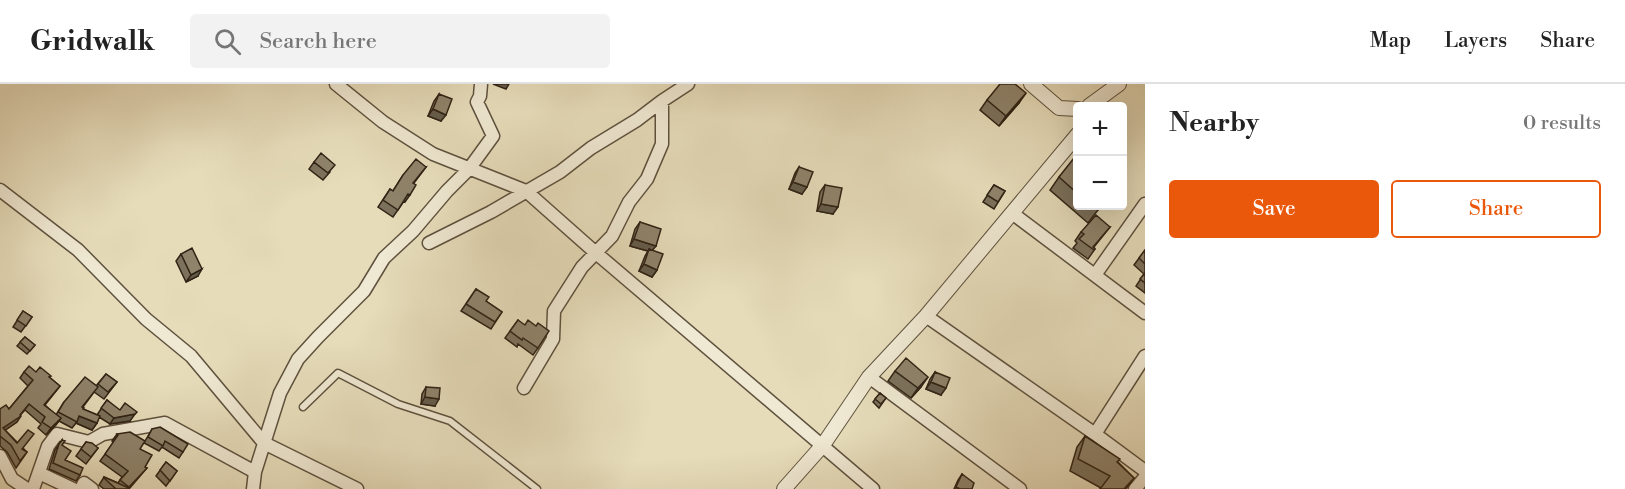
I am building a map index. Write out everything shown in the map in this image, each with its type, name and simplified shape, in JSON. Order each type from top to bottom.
[{"type":"street","points":[[336,84],[383,122],[433,154],[526,191],[873,489]]},
{"type":"street","points":[[253,489],[255,472],[280,393],[298,359],[364,291],[384,258],[413,231],[447,190],[469,169],[493,136],[477,102],[481,84]]},
{"type":"street","points":[[429,243],[491,212],[560,172],[591,148],[637,120],[688,84]]},
{"type":"street","points":[[1031,84],[1059,108],[1073,110]]},
{"type":"street","points":[[1094,102],[1119,84]]},
{"type":"street","points":[[1104,102],[1119,84]]},
{"type":"street","points":[[525,388],[553,339],[554,311],[582,267],[612,236],[629,202],[646,179],[662,144],[662,101]]},
{"type":"street","points":[[784,489],[823,446],[869,377],[926,316],[1073,139]]},
{"type":"street","points":[[0,190],[78,250],[146,319],[191,356],[264,443],[357,489]]},
{"type":"street","points":[[1095,275],[1145,204]]},
{"type":"street","points":[[1012,213],[1145,313]]},
{"type":"street","points":[[926,316],[1145,471]]},
{"type":"street","points":[[1095,434],[1145,356]]},
{"type":"street","points":[[869,377],[1020,489]]},
{"type":"street","points":[[33,489],[48,446],[57,434],[89,442],[103,434],[165,423],[255,472]]},
{"type":"street","points":[[0,456],[12,479],[27,489]]},
{"type":"street","points":[[39,473],[64,487]]},
{"type":"street","points":[[1135,489],[1145,477]]},
{"type":"street","points":[[81,489],[84,483],[92,489]]},
{"type":"lane","points":[[303,407],[338,373],[398,404],[450,422],[537,489]]},
{"type":"building","points":[[1000,84],[1015,84],[1026,93],[1006,116],[987,100]]},
{"type":"building","points":[[439,94],[452,99],[446,115],[433,109]]},
{"type":"building","points":[[321,153],[335,165],[328,173],[314,162]]},
{"type":"building","points":[[416,159],[426,167],[413,183],[416,185],[398,210],[383,200],[390,189],[393,191]]},
{"type":"building","points":[[1073,159],[1073,189],[1059,177]]},
{"type":"building","points":[[799,167],[813,172],[807,187],[793,182]]},
{"type":"building","points":[[825,185],[842,188],[838,207],[821,204]]},
{"type":"building","points":[[994,185],[1005,191],[998,202],[987,195]]},
{"type":"building","points":[[1096,215],[1110,227],[1093,247],[1094,250],[1079,239],[1084,234],[1081,232]]},
{"type":"building","points":[[640,222],[661,229],[656,246],[634,239]]},
{"type":"building","points":[[192,248],[202,269],[191,275],[181,254]]},
{"type":"building","points":[[649,249],[663,254],[657,270],[644,264]]},
{"type":"building","points":[[1145,250],[1145,264],[1139,258]]},
{"type":"building","points":[[1145,273],[1145,283],[1140,279]]},
{"type":"building","points":[[476,289],[489,297],[486,301],[502,312],[495,322],[466,304]]},
{"type":"building","points":[[23,311],[32,317],[26,326],[17,320]]},
{"type":"building","points":[[518,320],[525,325],[528,320],[536,326],[538,323],[549,331],[538,348],[510,331]]},
{"type":"building","points":[[25,337],[35,345],[30,351],[20,342]]},
{"type":"building","points":[[906,358],[928,377],[918,388],[895,371]]},
{"type":"building","points":[[29,366],[36,372],[40,367],[60,386],[44,405],[61,418],[51,428],[42,422],[45,417],[29,404],[21,416],[3,428],[17,443],[28,430],[34,434],[22,449],[27,452],[20,461],[11,445],[0,436],[0,409],[6,405],[9,409],[33,380],[24,372]]},
{"type":"building","points":[[935,372],[950,378],[946,388],[931,382]]},
{"type":"building","points":[[106,374],[117,382],[108,392],[98,384]]},
{"type":"building","points":[[85,377],[98,387],[82,407],[100,416],[97,423],[79,416],[77,422],[58,412]]},
{"type":"building","points":[[426,387],[440,388],[439,399],[425,397]]},
{"type":"building","points":[[880,393],[886,398],[881,404],[875,399]]},
{"type":"building","points":[[107,400],[120,410],[125,403],[137,412],[114,418],[101,408]]},
{"type":"building","points":[[160,427],[188,444],[183,452],[165,441],[163,446],[148,437],[152,429]]},
{"type":"building","points":[[130,432],[145,441],[140,449],[152,455],[145,467],[147,468],[129,487],[120,480],[128,471],[105,454],[117,434]]},
{"type":"building","points":[[1085,436],[1120,459],[1117,462],[1134,478],[1124,489],[1100,489],[1110,476],[1078,459]]},
{"type":"building","points":[[62,440],[65,441],[62,445],[71,451],[65,460],[83,468],[80,475],[53,463]]},
{"type":"building","points":[[86,442],[98,448],[91,457],[81,449]]},
{"type":"building","points":[[166,462],[177,471],[170,481],[160,470]]},
{"type":"building","points":[[962,474],[974,483],[972,489],[956,487]]},
{"type":"building","points":[[104,477],[129,488],[116,489]]}]
